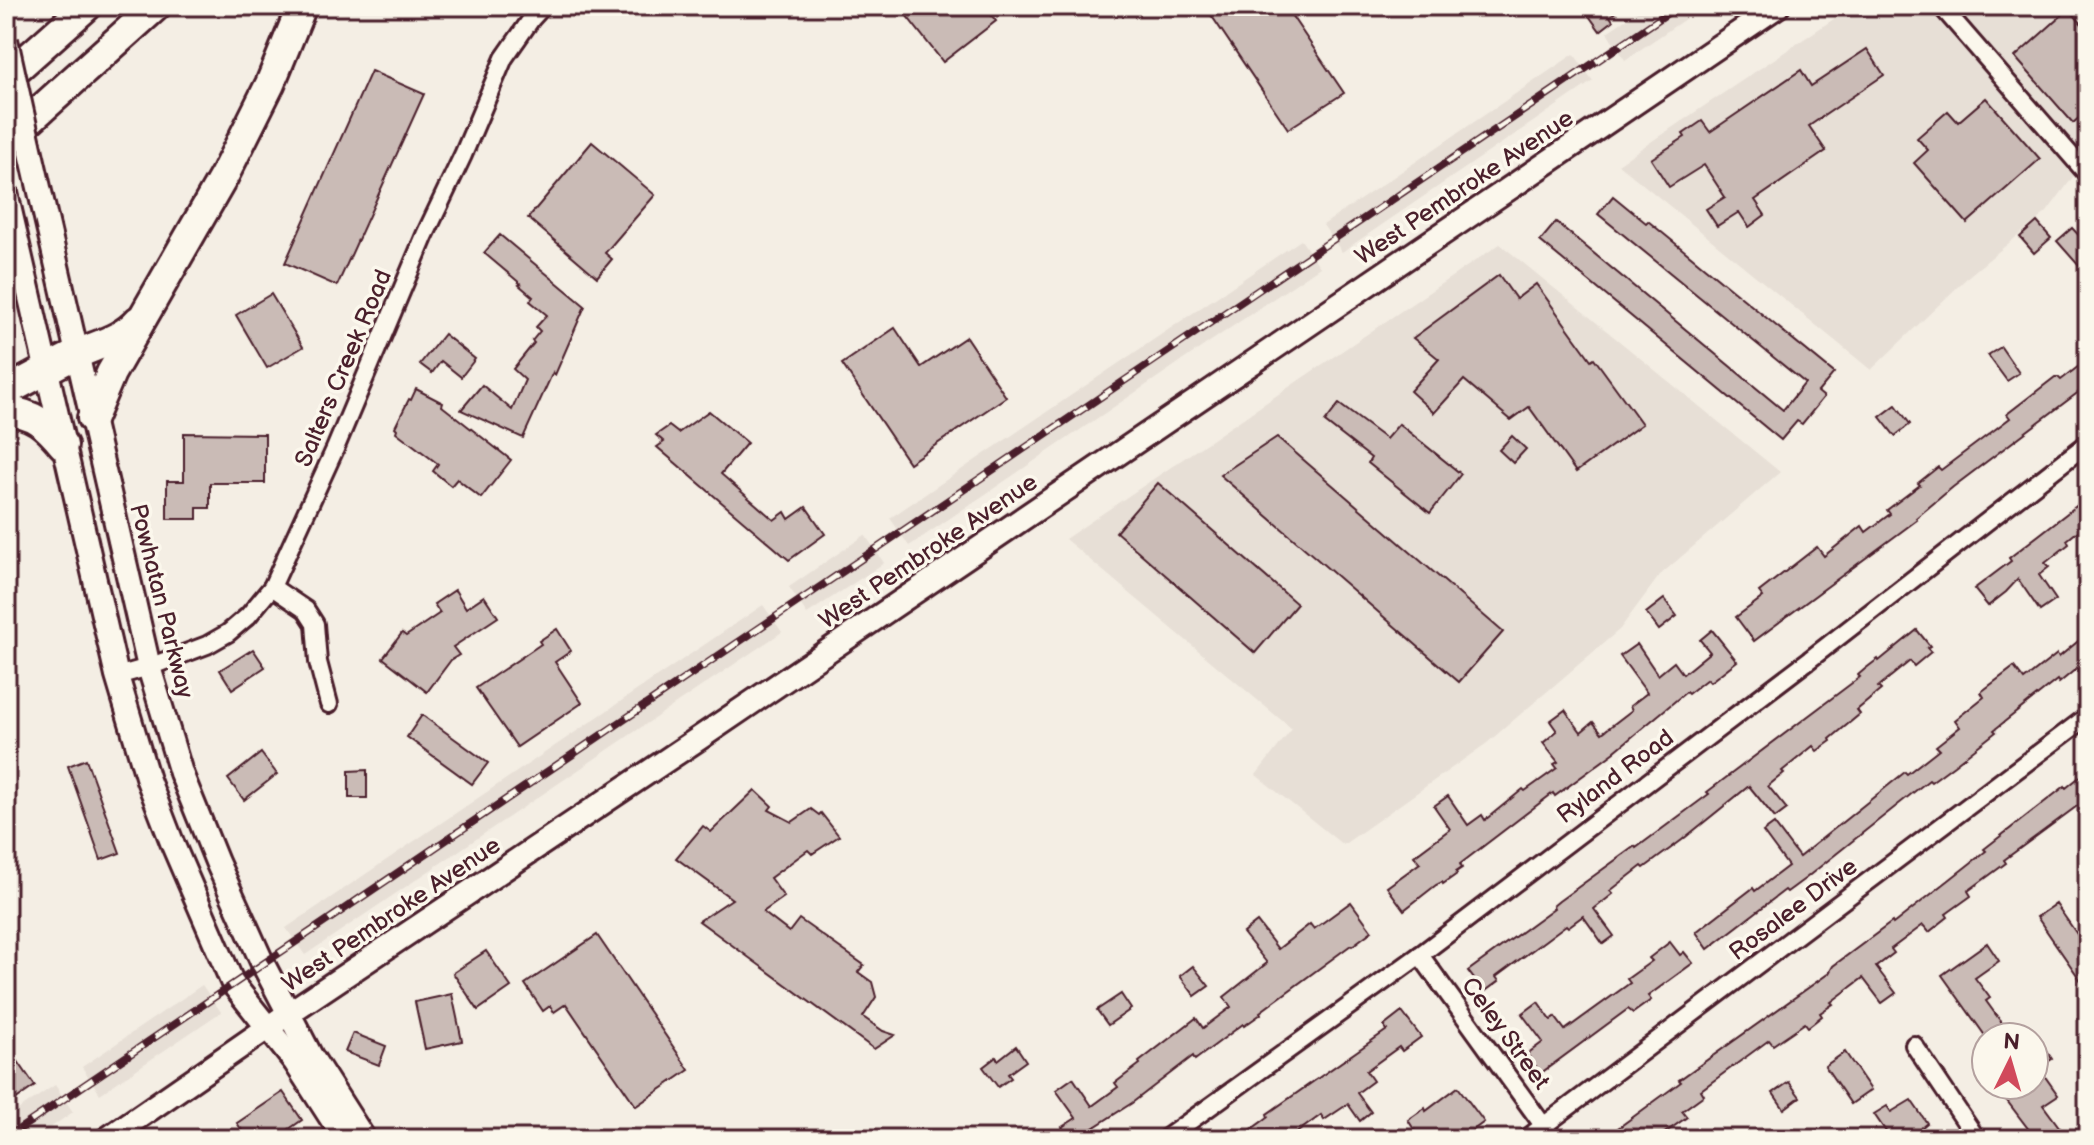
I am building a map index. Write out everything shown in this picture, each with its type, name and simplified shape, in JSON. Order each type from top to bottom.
[{"type":"highway","points":[[6,78],[87,6]]},
{"type":"highway","points":[[6,141],[156,6]]},
{"type":"highway","points":[[92,418],[111,373],[224,176],[270,84],[302,6]]},
{"type":"highway","points":[[6,391],[131,329],[144,314]]},
{"type":"highway","points":[[6,410],[40,421],[63,445]]},
{"type":"main road","name":"West Pembroke Avenue","points":[[107,1139],[1778,6]]},
{"type":"main road","name":"Powhatan Parkway","points":[[6,40],[149,667],[181,773],[263,964],[311,1056],[364,1139]]},
{"type":"main road","points":[[8,204],[117,676],[148,780],[233,984],[295,1062],[345,1139]]},
{"type":"street","name":"Salters Creek Road","points":[[117,676],[207,645],[228,633],[248,616],[272,587],[504,58],[543,6]]},
{"type":"street","points":[[1941,6],[2088,175]]},
{"type":"street","name":"Ryland Road","points":[[1165,1139],[1420,955],[1809,660],[2088,443]]},
{"type":"street","points":[[272,587],[306,610],[315,624],[318,662],[329,704]]},
{"type":"street","name":"Rosalee Drive","points":[[1526,1139],[1549,1132],[2088,716]]},
{"type":"street","name":"Celey Street","points":[[1420,955],[1549,1132]]},
{"type":"street","points":[[1914,1045],[1977,1139]]},
{"type":"shaded area","points":[[1646,6],[1704,6],[1625,60],[1607,32]]},
{"type":"shaded area","points":[[1853,6],[2088,6],[2088,157],[2047,212],[1971,274],[1871,370],[1618,164]]},
{"type":"shaded area","points":[[1574,54],[1593,81],[1342,252],[1323,225]]},
{"type":"shaded area","points":[[1301,240],[1320,267],[909,546],[890,518]]},
{"type":"shaded area","points":[[1500,244],[1780,472],[1660,575],[1620,629],[1487,743],[1343,845],[1256,775],[1292,729],[1065,539]]},
{"type":"shaded area","points":[[865,535],[884,563],[807,614],[789,587]]},
{"type":"shaded area","points":[[763,605],[782,632],[305,955],[286,928]]},
{"type":"shaded area","points":[[202,985],[221,1012],[100,1094],[82,1067]]},
{"type":"shaded area","points":[[55,1085],[73,1112],[34,1139],[6,1139],[6,1118]]},
{"type":"building","points":[[899,6],[984,6],[996,21],[943,62]]},
{"type":"building","points":[[1205,6],[1285,6],[1344,93],[1288,129]]},
{"type":"building","points":[[1582,6],[1624,6],[1610,16],[1613,21],[1600,31]]},
{"type":"building","points":[[2069,9],[2088,31],[2088,110],[2073,123],[2015,57]]},
{"type":"building","points":[[1867,49],[1884,75],[1809,126],[1826,151],[1755,200],[1765,215],[1749,227],[1739,212],[1717,226],[1706,209],[1725,197],[1704,165],[1669,187],[1651,159],[1685,137],[1683,134],[1702,121],[1710,132],[1801,70],[1811,86]]},
{"type":"building","points":[[371,71],[424,94],[337,286],[285,263]]},
{"type":"building","points":[[1986,98],[2040,159],[1967,223],[1914,163],[1928,150],[1917,138],[1948,111],[1958,122]]},
{"type":"building","points":[[592,142],[655,195],[605,253],[612,259],[597,277],[528,218]]},
{"type":"building","points":[[1613,196],[1834,373],[1818,392],[1824,397],[1802,424],[1797,421],[1781,440],[1540,241],[1556,222],[1783,410],[1805,383],[1598,214]]},
{"type":"building","points":[[2037,222],[2051,238],[2034,253],[2020,237]]},
{"type":"building","points":[[2072,228],[2088,245],[2088,276],[2057,241]]},
{"type":"building","points":[[500,235],[585,306],[523,438],[461,410],[482,385],[512,410],[525,380],[513,369],[534,343],[532,341],[540,331],[536,327],[547,315],[530,301],[533,297],[521,284],[484,253]]},
{"type":"building","points":[[1499,275],[1516,299],[1536,284],[1642,424],[1576,472],[1529,407],[1511,420],[1464,380],[1434,413],[1410,391],[1439,359],[1413,338]]},
{"type":"building","points":[[271,294],[303,347],[267,368],[236,315]]},
{"type":"building","points":[[895,328],[921,367],[966,337],[1006,397],[909,463],[842,364]]},
{"type":"building","points":[[444,334],[475,359],[461,377],[441,361],[432,373],[420,364]]},
{"type":"building","points":[[2001,347],[2019,373],[2007,381],[1988,355]]},
{"type":"building","points":[[2088,359],[2088,385],[1953,487],[1917,520],[1754,641],[1736,617],[1763,597],[1759,592],[1817,547],[1824,556],[1862,526],[1866,532],[1890,514],[1887,510],[1938,467],[1941,470],[2010,418],[2007,414],[2055,377],[2061,380]]},
{"type":"building","points":[[416,389],[443,403],[442,406],[511,460],[481,498],[457,479],[451,486],[433,471],[438,464],[396,432],[395,427]]},
{"type":"building","points":[[1339,404],[1386,439],[1399,424],[1461,474],[1430,513],[1368,463],[1371,458],[1325,422]]},
{"type":"building","points":[[1896,405],[1910,424],[1895,436],[1880,417]]},
{"type":"building","points":[[709,411],[747,443],[721,474],[774,520],[785,512],[789,519],[806,507],[825,534],[789,560],[657,447],[664,442],[656,435],[669,426],[678,433]]},
{"type":"building","points":[[184,433],[265,434],[265,483],[210,483],[210,508],[197,508],[197,519],[167,519],[167,481],[184,481]]},
{"type":"building","points":[[1512,436],[1526,449],[1513,463],[1499,450]]},
{"type":"building","points":[[1277,437],[1503,632],[1459,682],[1220,475]]},
{"type":"building","points":[[1158,483],[1297,604],[1255,653],[1116,532]]},
{"type":"building","points":[[2088,497],[2088,523],[2067,540],[2069,544],[2045,563],[2049,567],[2039,575],[2056,600],[2040,611],[2018,579],[1988,606],[1974,589]]},
{"type":"building","points":[[455,590],[466,608],[484,596],[498,617],[453,647],[459,655],[451,660],[427,692],[383,658],[402,633],[406,636],[440,613],[434,604]]},
{"type":"building","points":[[1664,599],[1677,616],[1659,630],[1646,613]]},
{"type":"building","points":[[557,629],[571,651],[555,662],[582,703],[517,747],[476,688],[541,644],[539,641]]},
{"type":"building","points":[[1712,630],[1737,661],[1710,682],[1707,679],[1688,694],[1686,692],[1615,752],[1555,796],[1553,793],[1460,864],[1462,868],[1457,874],[1436,885],[1404,910],[1387,887],[1420,863],[1414,856],[1450,829],[1434,806],[1448,796],[1468,825],[1482,815],[1485,820],[1523,789],[1525,791],[1557,768],[1554,764],[1558,762],[1543,743],[1557,731],[1550,721],[1565,710],[1581,732],[1593,722],[1602,733],[1632,710],[1630,706],[1647,693],[1620,656],[1637,644],[1658,675],[1674,662],[1683,674],[1710,652],[1700,640]]},
{"type":"building","points":[[1917,630],[1931,652],[1914,666],[1910,661],[1878,687],[1881,690],[1857,710],[1860,714],[1831,741],[1817,751],[1813,746],[1768,786],[1787,809],[1775,818],[1749,786],[1682,840],[1610,891],[1613,894],[1594,909],[1614,936],[1603,944],[1583,916],[1496,977],[1499,981],[1484,992],[1468,971],[1554,908],[1559,901],[1709,794],[1707,792]]},
{"type":"building","points":[[2088,633],[2088,659],[2059,683],[2057,680],[1994,730],[1996,732],[1931,782],[1929,780],[1806,878],[1787,892],[1785,890],[1708,949],[1696,932],[1753,888],[1755,891],[1788,866],[1763,832],[1774,824],[1799,857],[1905,772],[1907,774],[1939,749],[1936,746],[1960,727],[1955,720],[1984,697],[1981,692],[2014,667],[2024,680]]},
{"type":"building","points":[[253,649],[265,667],[232,689],[220,670]]},
{"type":"building","points":[[422,715],[488,763],[472,784],[407,737]]},
{"type":"building","points":[[261,753],[277,774],[244,800],[228,779]]},
{"type":"building","points":[[86,759],[120,853],[101,860],[68,766]]},
{"type":"building","points":[[367,770],[367,798],[349,798],[349,771]]},
{"type":"building","points":[[2082,775],[2088,784],[2088,798],[2004,860],[2006,863],[1968,891],[1971,896],[1946,914],[1948,917],[1929,932],[1923,925],[1891,949],[1894,953],[1876,967],[1896,993],[1882,1003],[1863,978],[1831,1002],[1833,1004],[1820,1013],[1822,1016],[1808,1027],[1805,1023],[1773,1045],[1769,1040],[1701,1090],[1704,1095],[1682,1111],[1687,1117],[1656,1139],[1603,1139],[1681,1082],[1679,1080],[1829,973],[1833,966],[1893,924],[1986,851],[1984,849]]},
{"type":"building","points":[[755,790],[772,806],[769,810],[792,822],[811,809],[819,815],[821,813],[839,836],[812,854],[808,850],[770,878],[784,897],[763,912],[789,932],[799,919],[864,965],[858,972],[872,982],[876,997],[863,1017],[895,1035],[874,1049],[699,921],[732,899],[676,858],[703,826],[711,832]]},
{"type":"building","points":[[1351,902],[1372,931],[1244,1026],[1195,1060],[1193,1056],[1082,1139],[1070,1139],[1062,1127],[1076,1118],[1056,1090],[1073,1078],[1092,1106],[1118,1087],[1115,1083],[1139,1062],[1196,1018],[1203,1028],[1231,1007],[1224,997],[1267,963],[1243,933],[1257,922],[1278,949],[1310,924],[1314,929]]},
{"type":"building","points":[[2056,904],[2088,950],[2088,991],[2037,917]]},
{"type":"building","points":[[597,935],[689,1070],[636,1106],[566,1004],[554,1012],[550,1006],[543,1011],[525,984]]},
{"type":"building","points":[[1670,942],[1680,955],[1684,952],[1693,963],[1648,996],[1651,1000],[1633,1013],[1628,1009],[1541,1073],[1527,1054],[1543,1042],[1522,1014],[1538,1002],[1551,1020],[1555,1017],[1565,1030],[1630,983],[1627,979],[1652,961],[1649,958]]},
{"type":"building","points":[[1987,943],[1999,961],[1975,978],[1990,998],[1986,1001],[2000,1021],[1975,1021],[1942,975]]},
{"type":"building","points":[[486,951],[511,987],[478,1010],[453,973]]},
{"type":"building","points":[[1193,966],[1209,986],[1195,996],[1180,976]]},
{"type":"building","points":[[452,994],[462,1041],[425,1049],[415,1002]]},
{"type":"building","points":[[1121,994],[1131,1009],[1108,1025],[1097,1010]]},
{"type":"building","points":[[1402,1012],[1421,1037],[1402,1051],[1399,1047],[1366,1071],[1373,1081],[1357,1093],[1371,1112],[1360,1121],[1348,1104],[1324,1120],[1321,1115],[1288,1139],[1238,1139],[1268,1117],[1267,1114],[1387,1030],[1384,1026]]},
{"type":"building","points":[[353,1033],[386,1046],[379,1065],[345,1052]]},
{"type":"building","points":[[6,1044],[35,1086],[6,1106]]},
{"type":"building","points":[[1016,1046],[1026,1061],[1008,1074],[1011,1078],[998,1087],[983,1067]]},
{"type":"building","points":[[1845,1052],[1871,1090],[1851,1104],[1825,1066]]},
{"type":"building","points":[[1789,1082],[1800,1097],[1784,1109],[1773,1093]]},
{"type":"building","points":[[2050,1084],[2058,1095],[2050,1100]]},
{"type":"building","points":[[1458,1087],[1484,1122],[1461,1139],[1403,1139],[1415,1131],[1408,1120],[1425,1108],[1426,1111]]},
{"type":"building","points":[[283,1092],[302,1120],[275,1139],[248,1139],[237,1123]]},
{"type":"building","points":[[1911,1100],[1927,1123],[1908,1139],[1891,1139],[1874,1114],[1887,1106],[1891,1112]]},
{"type":"building","points":[[2007,1101],[2049,1101],[2043,1105],[2068,1139],[2036,1139]]},
{"type":"railway","points":[[6,1138],[1678,6]]}]
